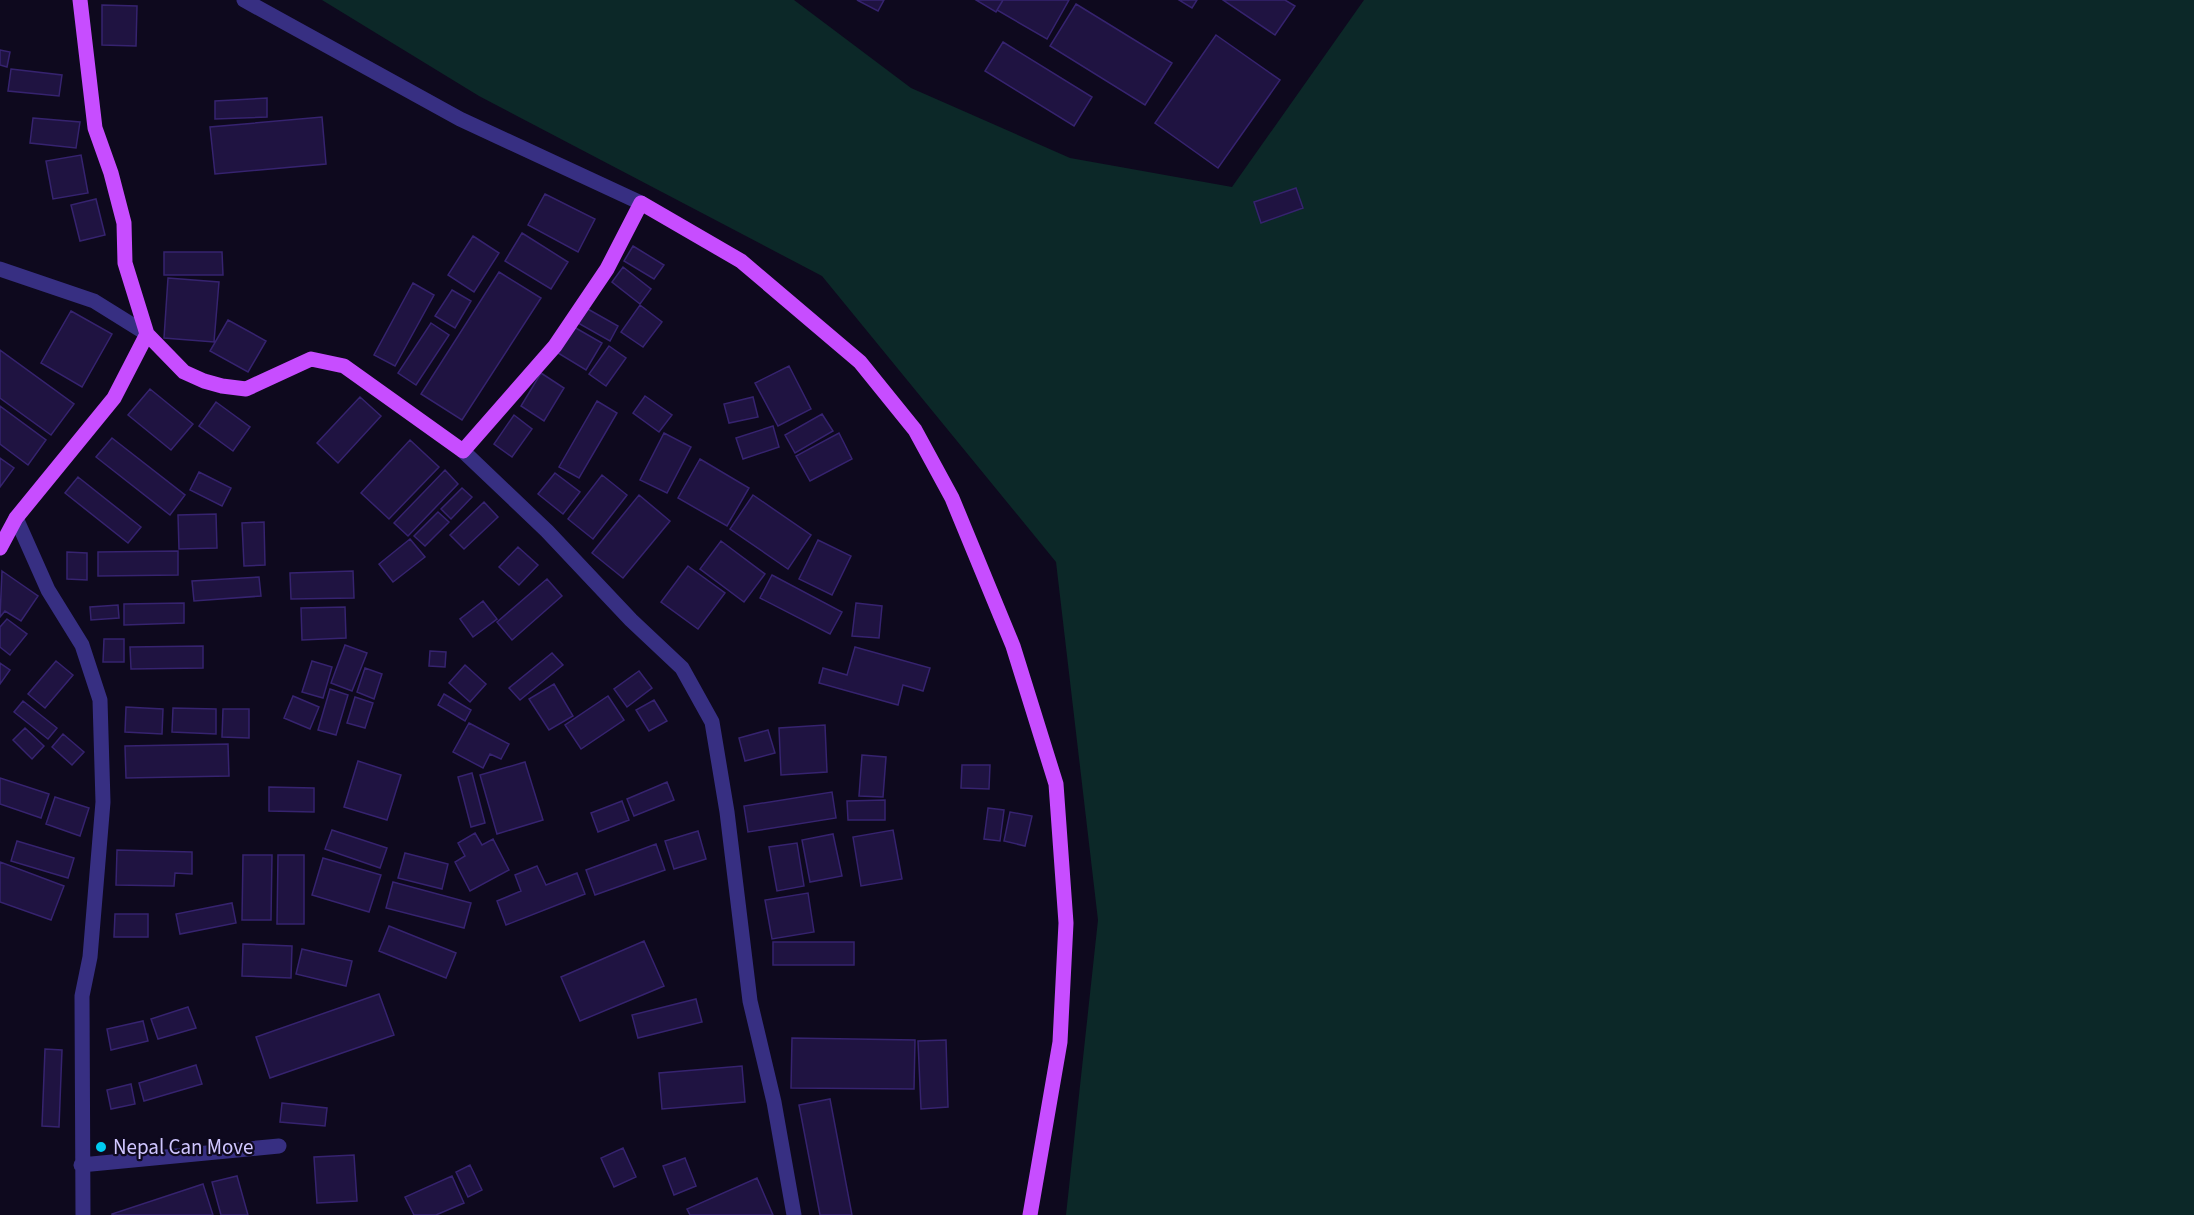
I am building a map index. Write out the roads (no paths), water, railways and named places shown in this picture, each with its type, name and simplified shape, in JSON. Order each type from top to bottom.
[{"type":"main road","points":[[80,0],[94,128],[111,173],[124,223],[125,263],[147,334],[184,372],[222,386],[246,389],[310,359],[344,366],[463,451],[555,346],[607,269],[641,203],[741,261],[860,362],[915,430],[952,498],[1012,646],[1056,784],[1066,922],[1060,1042],[1030,1215]]},
{"type":"main road","points":[[0,548],[16,518],[114,398],[147,334]]},
{"type":"street","points":[[244,0],[460,119],[641,203]]},
{"type":"street","points":[[0,269],[94,301],[147,334]]},
{"type":"street","points":[[463,451],[547,531],[631,620],[682,668],[712,722],[727,812],[750,1001],[774,1102],[794,1215]]},
{"type":"street","points":[[16,518],[48,590],[81,645],[100,700],[103,802],[90,957],[82,996],[83,1215]]},
{"type":"street","points":[[81,1165],[279,1146]]},
{"type":"place","name":"Nepal Can Move","points":[[101,1147]]}]
